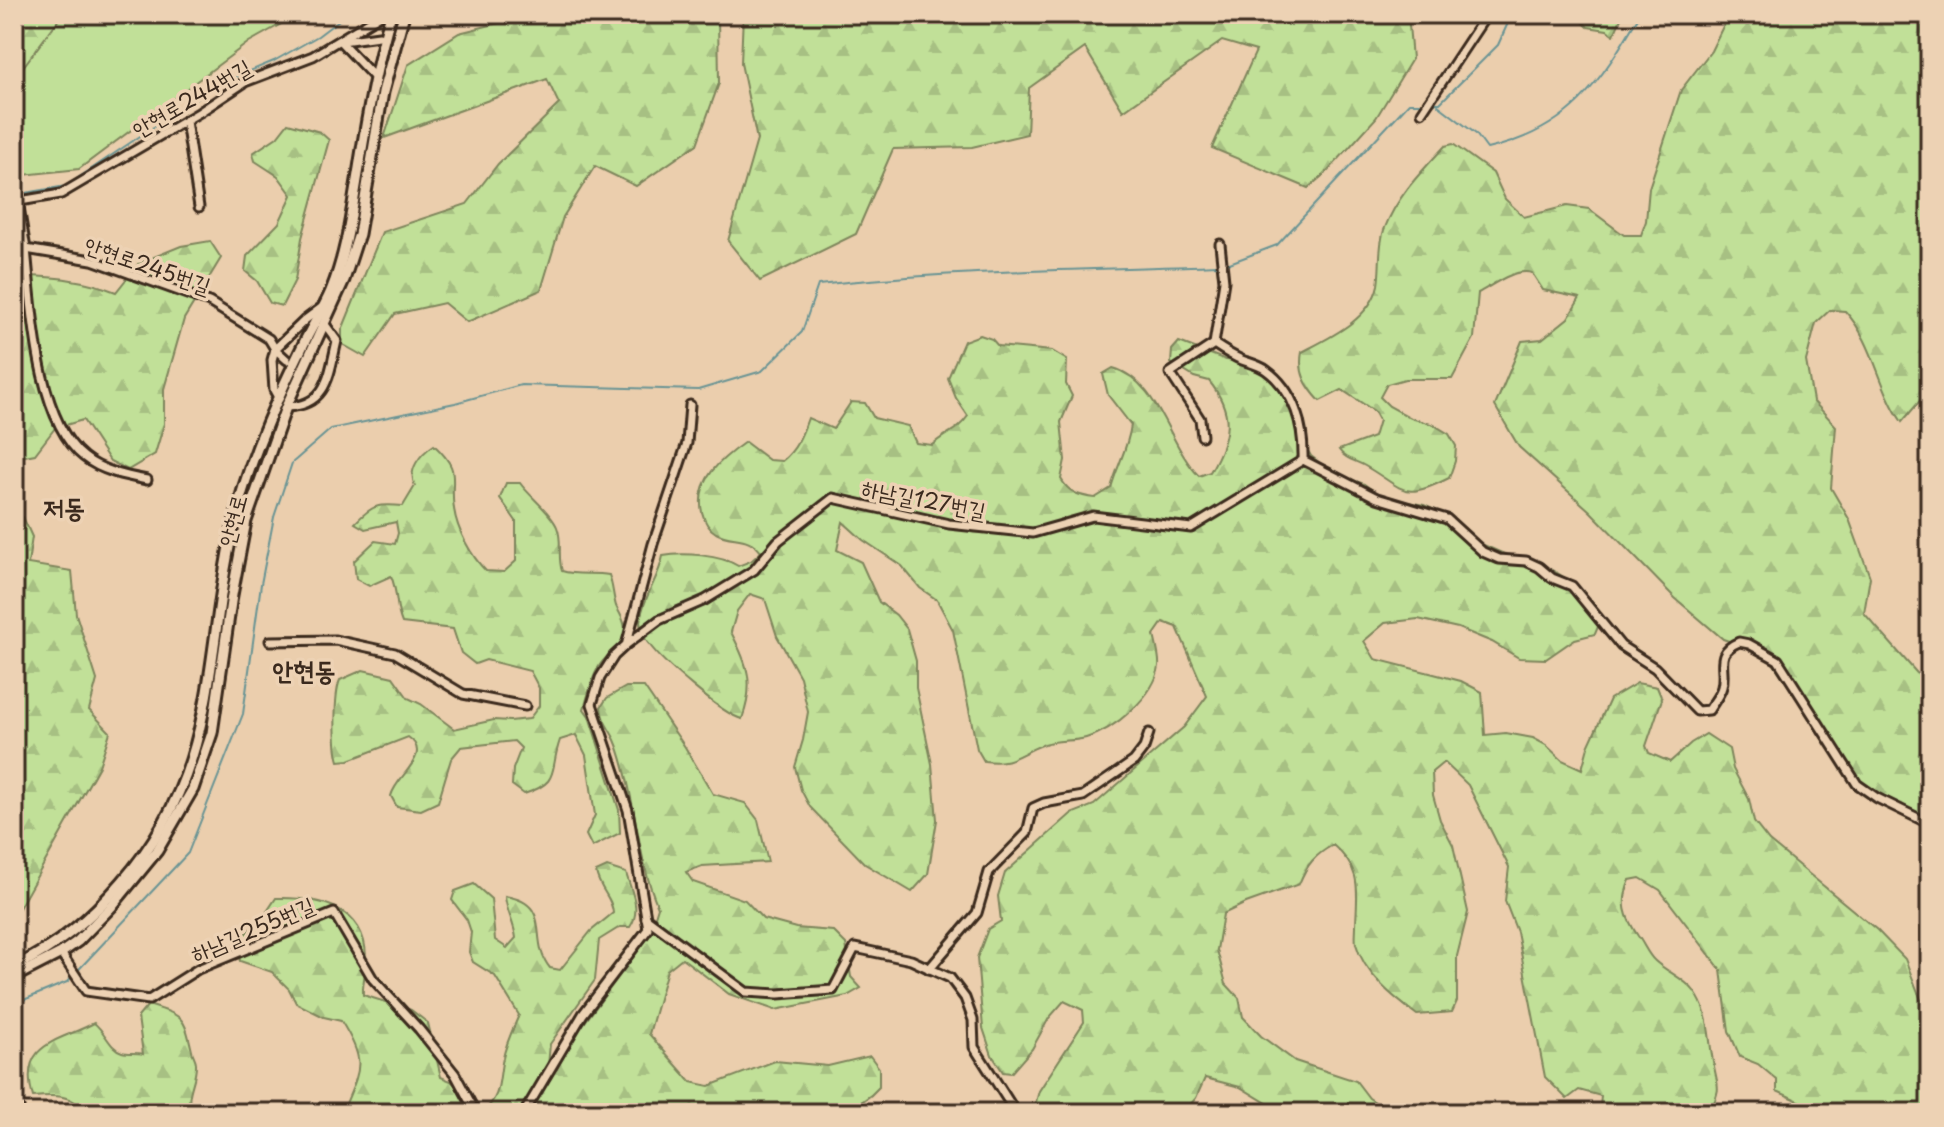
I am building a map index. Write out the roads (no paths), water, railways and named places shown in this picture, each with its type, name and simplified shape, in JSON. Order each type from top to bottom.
[{"type":"street","name":"안현로244번길","points":[[16,202],[61,194],[186,121],[245,82],[313,56],[382,14]]},
{"type":"street","name":"안현로","points":[[14,977],[58,949],[142,858],[168,820],[187,778],[203,723],[238,507],[279,399],[331,291],[349,231],[375,78],[391,14]]},
{"type":"street","name":"안현로","points":[[14,967],[78,941],[143,870],[170,832],[193,789],[212,733],[246,521],[286,407],[344,280],[359,234],[383,92],[404,14]]},
{"type":"street","points":[[1422,112],[1487,14]]},
{"type":"street","points":[[340,41],[379,36]]},
{"type":"street","points":[[340,41],[375,78]]},
{"type":"street","points":[[186,121],[199,207]]},
{"type":"street","points":[[16,202],[26,249],[41,367],[58,425],[81,455],[93,464],[147,480]]},
{"type":"street","points":[[1202,436],[1200,419],[1170,373],[1214,344],[1224,281],[1220,244]]},
{"type":"street","name":"안현로245번길","points":[[26,249],[92,260],[209,302],[269,339],[287,360]]},
{"type":"street","points":[[279,399],[274,390],[272,360],[275,349],[323,307]]},
{"type":"street","points":[[286,407],[302,407],[326,387],[337,341],[324,323]]},
{"type":"street","points":[[1214,344],[1239,359],[1264,368],[1279,381],[1291,398],[1304,433],[1303,460],[1377,498],[1447,519],[1483,552],[1499,559],[1526,561],[1552,578],[1572,586],[1621,646],[1655,668],[1697,711],[1709,710],[1721,691],[1722,661],[1731,645],[1739,642],[1778,660],[1857,784],[1877,798],[1930,824]]},
{"type":"street","points":[[627,644],[653,544],[687,443],[690,405]]},
{"type":"street","name":"하남길127번길","points":[[646,918],[628,810],[592,704],[600,678],[614,656],[627,644],[659,620],[705,600],[754,570],[778,541],[833,498],[949,524],[1033,533],[1093,516],[1191,528],[1303,460]]},
{"type":"street","points":[[270,641],[335,640],[395,653],[463,694],[525,706]]},
{"type":"street","points":[[929,969],[977,913],[989,872],[1027,833],[1033,808],[1083,796],[1134,761],[1144,748],[1149,733]]},
{"type":"street","name":"하남길255번길","points":[[58,949],[86,991],[149,1000],[198,969],[334,913],[373,979],[455,1074],[476,1113]]},
{"type":"street","points":[[646,918],[746,992],[778,994],[833,990],[855,948],[911,960],[950,978],[965,998],[973,1020],[974,1047],[1016,1113]]},
{"type":"street","points":[[524,1113],[583,1014],[648,929],[646,918]]},
{"type":"waterway","points":[[14,195],[66,186],[216,85],[274,61],[318,36],[347,14]]},
{"type":"waterway","points":[[1433,103],[1440,103],[1498,45],[1512,14]]},
{"type":"waterway","points":[[1438,105],[1476,134],[1487,149],[1516,141],[1540,130],[1579,101],[1610,62],[1640,14]]},
{"type":"waterway","points":[[1227,264],[1277,245],[1409,103],[1423,103]]},
{"type":"waterway","points":[[14,1004],[67,982],[188,853],[243,714],[261,584],[274,517],[292,463],[331,429],[455,403],[521,385],[698,390],[762,371],[802,332],[818,285],[968,273],[1220,265]]},
{"type":"tunnel","points":[[384,33],[415,14]]},
{"type":"tunnel","points":[[299,367],[312,375]]},
{"type":"district","name":"저동","points":[[64,506]]},
{"type":"district","name":"안현동","points":[[304,669]]}]
